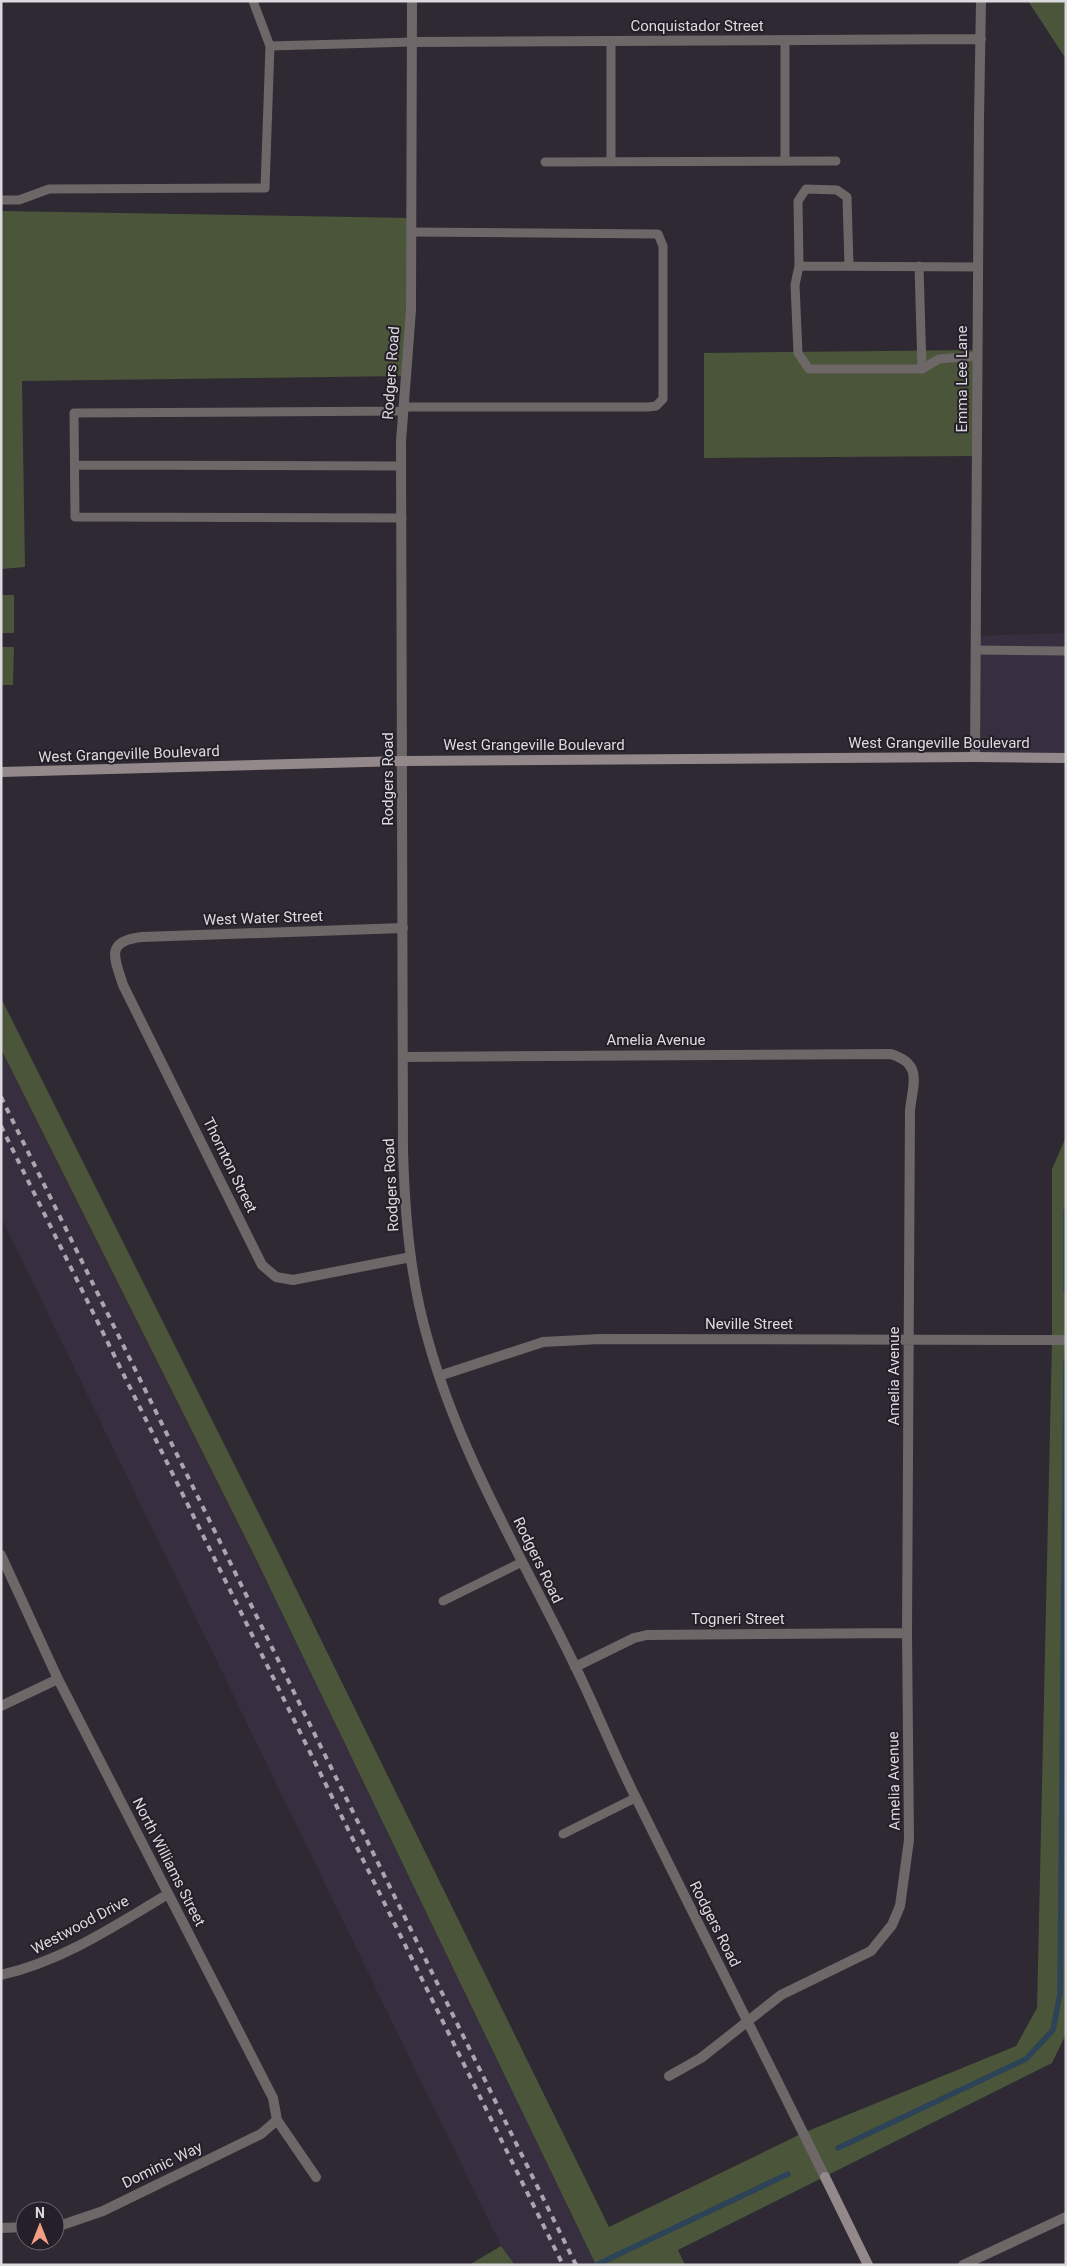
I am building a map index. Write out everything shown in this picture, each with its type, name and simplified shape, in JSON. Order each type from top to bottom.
[{"type":"main road","name":"West Grangeville Boulevard","points":[[2,773],[403,761],[1066,758]]},
{"type":"main road","name":"Rodgers Road","points":[[825,2178],[868,2265]]},
{"type":"street","name":"Rodgers Road","points":[[412,1],[410,327],[403,409],[401,466],[403,1057],[405,1206],[418,1301],[439,1376],[467,1447],[522,1562],[575,1666],[635,1798],[825,2178]]},
{"type":"street","name":"Emma Lee Lane","points":[[976,757],[978,267],[982,1]]},
{"type":"street","name":"Conquistador Street","points":[[413,42],[981,39]]},
{"type":"street","name":"West Water Street","points":[[124,939],[403,928]]},
{"type":"street","name":"Thornton Street","points":[[124,939],[117,945],[115,962],[123,985],[262,1265],[276,1277],[293,1280],[411,1257]]},
{"type":"street","name":"Amelia Avenue","points":[[403,1057],[891,1054],[905,1058],[911,1064],[914,1075],[910,1110],[907,1633],[909,1840],[904,1885],[892,1925],[871,1951],[781,1995],[701,2058],[669,2076]]},
{"type":"street","name":"Neville Street","points":[[439,1376],[543,1342],[600,1339],[1066,1340]]},
{"type":"street","name":"North Williams Street","points":[[1,1555],[58,1679],[273,2098],[276,2120],[316,2178]]},
{"type":"street","name":"Togneri Street","points":[[575,1666],[634,1638],[647,1635],[907,1633]]},
{"type":"street","points":[[1,1706],[58,1679]]},
{"type":"street","name":"Westwood Drive","points":[[1,1975],[31,1968],[78,1946],[168,1894]]},
{"type":"street","name":"Dominic Way","points":[[65,2223],[103,2211],[261,2134],[276,2120]]},
{"type":"street","points":[[963,2265],[1066,2217]]},
{"type":"street","points":[[1,2228],[15,2227]]},
{"type":"lane","points":[[1,200],[19,200],[49,189],[265,188],[270,46],[254,1]]},
{"type":"lane","points":[[611,41],[611,162]]},
{"type":"lane","points":[[785,41],[785,161]]},
{"type":"lane","points":[[270,46],[413,42]]},
{"type":"lane","points":[[545,162],[836,161]]},
{"type":"lane","points":[[849,266],[847,197],[837,190],[806,190],[798,201],[799,266],[795,285],[798,353],[809,369],[922,369],[939,358],[978,356]]},
{"type":"lane","points":[[402,518],[76,516],[74,413],[648,407],[656,406],[663,399],[663,246],[658,234],[411,232]]},
{"type":"lane","points":[[799,266],[978,267]]},
{"type":"lane","points":[[918,266],[922,369]]},
{"type":"lane","points":[[75,466],[401,466]]},
{"type":"lane","points":[[976,650],[1066,651]]},
{"type":"lane","points":[[443,1601],[522,1562]]},
{"type":"lane","points":[[563,1834],[635,1798]]},
{"type":"shaded area","points":[[1066,633],[1066,758],[975,757],[976,636]]},
{"type":"shaded area","points":[[1,1049],[257,1561],[596,2265],[515,2265],[501,2246],[1,1217]]},
{"type":"green space","points":[[1028,1],[1066,1],[1066,59]]},
{"type":"green space","points":[[1,211],[411,218],[406,376],[22,381],[25,567],[1,569]]},
{"type":"green space","points":[[977,350],[977,456],[704,458],[704,353]]},
{"type":"green space","points":[[1,595],[14,595],[14,633],[1,633]]},
{"type":"green space","points":[[1,647],[14,647],[13,685],[1,685]]},
{"type":"green space","points":[[1,998],[279,1554],[609,2227],[803,2133],[1016,2046],[1037,2008],[1052,1340],[1052,1169],[1066,1137],[1066,2034],[1052,2063],[678,2250],[685,2265],[596,2265],[257,1561],[1,1049]]},
{"type":"green space","points":[[501,2246],[515,2265],[469,2265]]},
{"type":"waterway","points":[[1066,1211],[1066,1290]]},
{"type":"waterway","points":[[838,2148],[1026,2059],[1053,2030],[1060,1994],[1066,1361]]},
{"type":"waterway","points":[[596,2265],[788,2174]]},
{"type":"railway","points":[[1,1097],[576,2265]]},
{"type":"railway","points":[[1,1126],[563,2265]]}]
